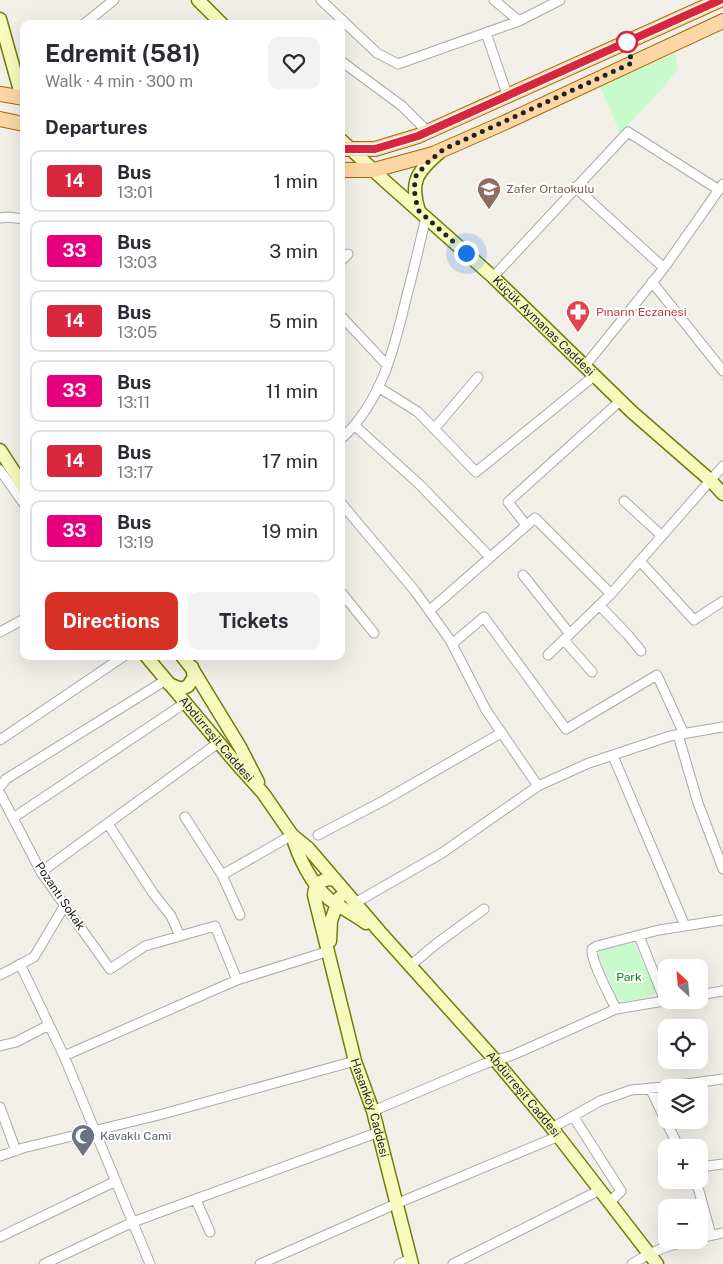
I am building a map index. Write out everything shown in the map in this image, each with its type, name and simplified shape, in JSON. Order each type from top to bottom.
[{"type":"main road","points":[[347,150],[375,149],[428,132],[720,0]]},
{"type":"main road","points":[[345,170],[374,170],[432,154],[723,21]]},
{"type":"main road","points":[[0,94],[20,97]]},
{"type":"main road","points":[[0,119],[20,123]]},
{"type":"street","points":[[89,20],[114,0]]},
{"type":"street","points":[[198,0],[218,20]]},
{"type":"street","points":[[494,0],[519,21]]},
{"type":"street","points":[[345,22],[377,53],[398,64],[519,21],[560,0]]},
{"type":"street","points":[[324,1],[343,20]]},
{"type":"street","points":[[0,19],[20,74]]},
{"type":"street","points":[[486,33],[508,97]]},
{"type":"street","points":[[345,64],[402,106],[428,132]]},
{"type":"street","points":[[493,277],[628,132],[721,187],[664,268],[584,367]]},
{"type":"street","points":[[345,435],[374,397],[395,347],[423,214],[414,189],[416,176],[426,164],[444,149]]},
{"type":"street","name":"Küçük Aymanas Caddesi","points":[[347,150],[374,170],[493,277],[620,401],[710,480],[723,494]]},
{"type":"street","points":[[575,187],[664,268]]},
{"type":"street","points":[[0,218],[20,219]]},
{"type":"street","points":[[345,257],[348,254]]},
{"type":"street","points":[[652,282],[723,372]]},
{"type":"street","points":[[345,320],[388,365]]},
{"type":"street","points":[[378,387],[418,412],[476,472],[594,376]]},
{"type":"street","points":[[434,429],[478,377]]},
{"type":"street","points":[[526,525],[508,502],[620,401]]},
{"type":"street","points":[[354,425],[419,484],[490,557]]},
{"type":"street","points":[[1,453],[20,482]]},
{"type":"street","points":[[548,655],[611,594],[723,466]]},
{"type":"street","points":[[0,470],[20,498]]},
{"type":"street","points":[[624,501],[661,535]]},
{"type":"street","points":[[345,508],[415,591],[452,644],[486,710],[538,786]]},
{"type":"street","points":[[429,611],[535,518],[611,594]]},
{"type":"street","points":[[640,561],[694,620],[723,601]]},
{"type":"street","points":[[523,575],[592,672]]},
{"type":"street","points":[[345,597],[374,633]]},
{"type":"street","points":[[599,605],[628,635],[640,651]]},
{"type":"street","points":[[452,644],[484,617],[566,729],[657,675],[681,734],[698,803],[723,869]]},
{"type":"street","points":[[0,632],[20,621]]},
{"type":"street","points":[[0,740],[118,660]]},
{"type":"street","points":[[149,660],[165,679]]},
{"type":"street","points":[[157,660],[165,679]]},
{"type":"street","points":[[185,660],[193,670]]},
{"type":"street","name":"Abdürreşit Caddesi","points":[[165,679],[181,689],[188,686],[194,677],[190,660]]},
{"type":"street","name":"Abdürreşit Caddesi","points":[[193,670],[245,757],[263,793]]},
{"type":"street","points":[[0,787],[6,779],[165,679]]},
{"type":"street","name":"Abdürreşit Caddesi","points":[[165,679],[218,743],[263,793],[292,834],[308,848],[336,882],[354,908],[411,965],[556,1132],[657,1264]]},
{"type":"street","points":[[13,818],[185,703]]},
{"type":"street","points":[[330,921],[442,853],[538,786],[589,763],[681,734],[723,726]]},
{"type":"street","points":[[318,835],[384,801],[501,732]]},
{"type":"street","points":[[41,872],[218,743]]},
{"type":"street","points":[[613,756],[685,926]]},
{"type":"street","name":"Pozantı Sokak","points":[[0,793],[41,872],[110,969],[145,946],[180,936]]},
{"type":"street","points":[[184,817],[222,875],[240,915]]},
{"type":"street","points":[[108,824],[153,893],[171,916],[180,936],[215,926],[237,980]]},
{"type":"street","points":[[222,875],[292,834]]},
{"type":"street","name":"Abdürreşit Caddesi","points":[[292,834],[315,890],[336,904],[354,908]]},
{"type":"street","points":[[315,890],[326,880],[336,882]]},
{"type":"street","name":"Hasanköy Caddesi","points":[[329,951],[330,921],[340,894],[336,882]]},
{"type":"street","name":"Hasanköy Caddesi","points":[[315,890],[355,1061],[379,1132],[412,1261]]},
{"type":"street","points":[[0,975],[34,957],[65,905]]},
{"type":"street","points":[[411,965],[484,909]]},
{"type":"street","points":[[616,1009],[591,952],[592,949],[597,946],[639,936],[723,920]]},
{"type":"street","points":[[639,936],[658,979]]},
{"type":"street","points":[[64,1056],[237,980],[329,951]]},
{"type":"street","points":[[20,964],[64,1056],[150,1264]]},
{"type":"street","points":[[708,994],[723,991]]},
{"type":"street","points":[[373,1111],[484,1064],[513,1055],[616,1009],[658,1002]]},
{"type":"street","points":[[0,1046],[16,1042],[49,1026]]},
{"type":"street","points":[[0,1156],[355,1061]]},
{"type":"street","points":[[262,1264],[556,1132],[573,1116],[600,1101],[631,1090],[723,1079]]},
{"type":"street","points":[[650,1088],[675,1139]]},
{"type":"street","points":[[0,1107],[16,1151]]},
{"type":"street","points":[[573,1116],[621,1191],[610,1202]]},
{"type":"street","points":[[44,1264],[133,1222],[379,1132]]},
{"type":"street","points":[[708,1166],[723,1164]]},
{"type":"street","points":[[0,1237],[116,1181]]},
{"type":"street","points":[[698,1189],[712,1235]]},
{"type":"street","points":[[453,1264],[600,1190]]},
{"type":"street","points":[[196,1200],[210,1232]]},
{"type":"street","points":[[708,1236],[723,1233]]},
{"type":"street","points":[[632,1264],[649,1253],[660,1249]]},
{"type":"street","points":[[470,1255],[474,1264]]},
{"type":"street","points":[[399,1264],[412,1261]]},
{"type":"green space","points":[[676,53],[677,70],[654,98],[620,133],[600,86]]},
{"type":"green space","name":"Park","points":[[634,943],[655,988],[654,995],[624,1002],[617,999],[597,951]]},
{"type":"bus line","name":"14","points":[[345,149],[375,149],[418,136],[720,0]]},
{"type":"place","name":"Zafer Ortaokulu","points":[[489,210]]},
{"type":"place","name":"Pınarın Eczanesi","points":[[578,333]]},
{"type":"place","name":"Kavaklı Cami","points":[[83,1157]]},
{"type":"route","points":[[466,253],[419,211],[414,189],[416,176],[426,164],[444,149],[632,63],[627,42]]}]
